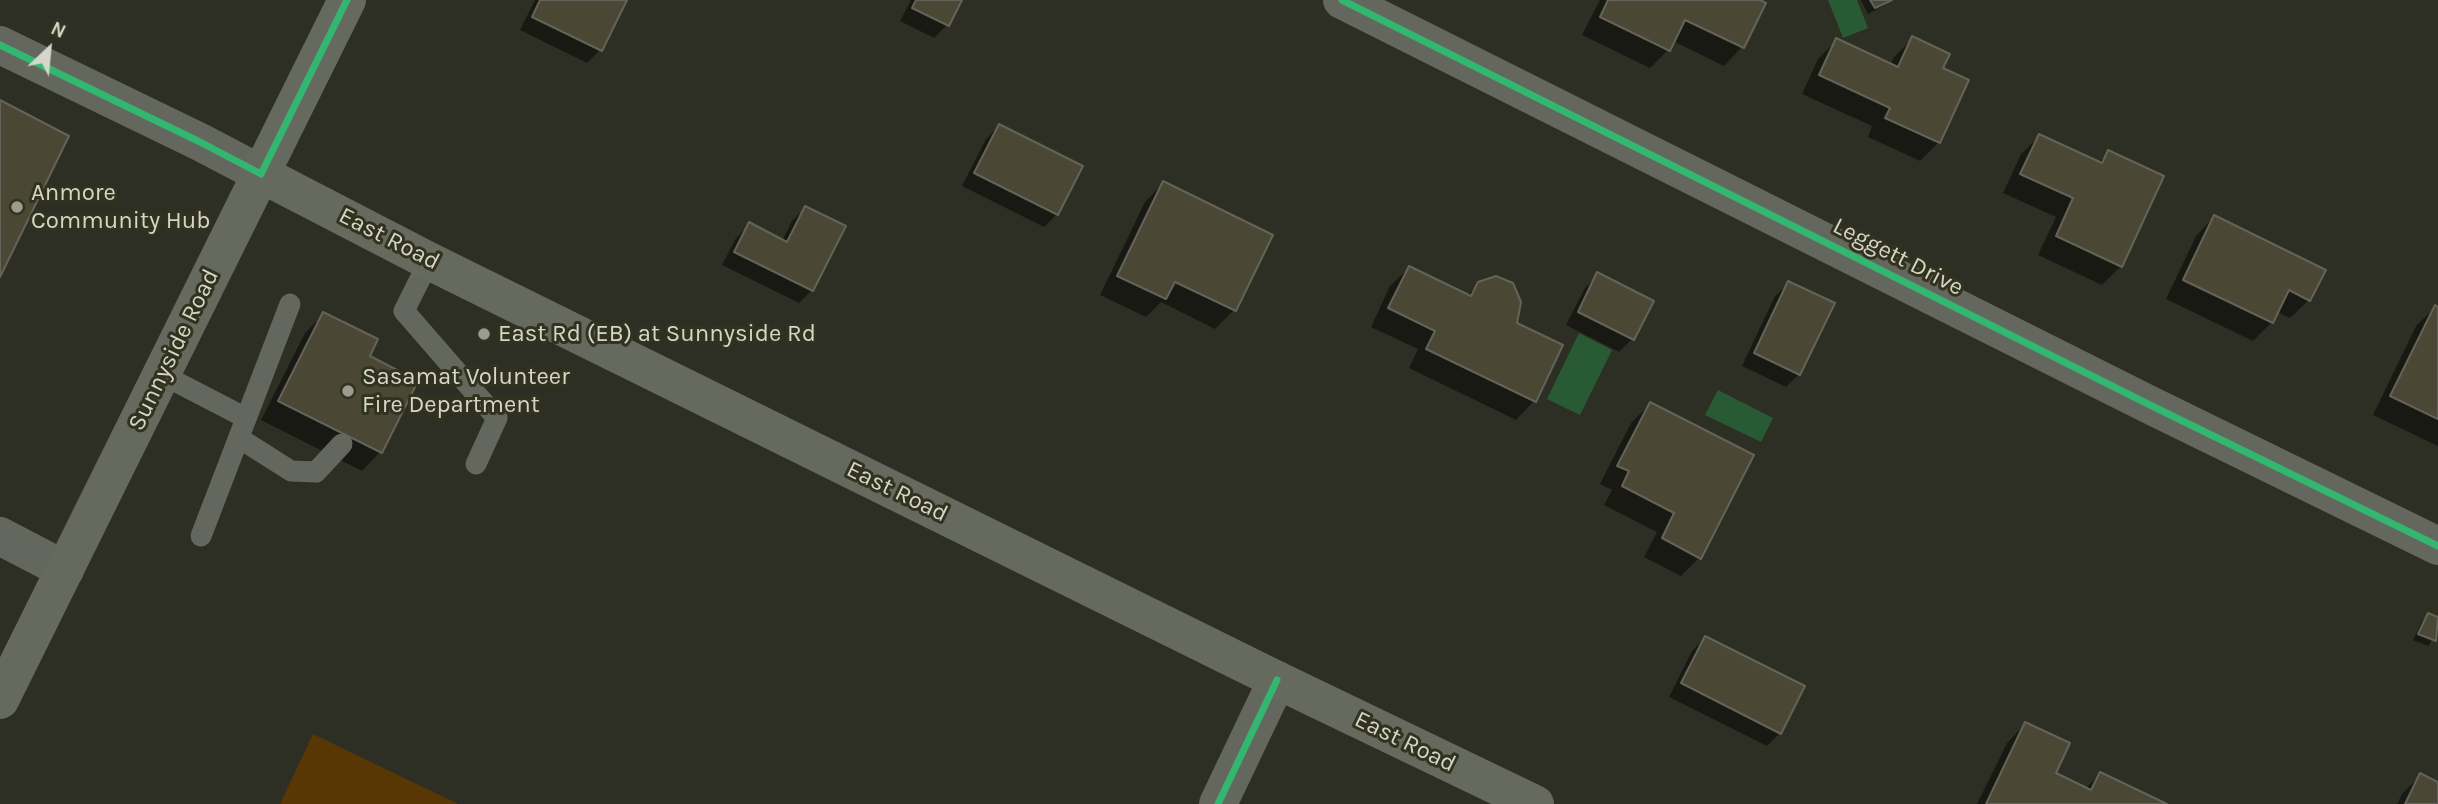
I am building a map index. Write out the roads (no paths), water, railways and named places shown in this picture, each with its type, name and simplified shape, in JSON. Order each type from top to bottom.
[{"type":"main road","name":"Sunnyside Road","points":[[0,700],[347,0]]},
{"type":"main road","name":"East Road","points":[[261,174],[429,261],[1277,680],[1535,804]]},
{"type":"street","name":"Leggett Drive","points":[[1342,0],[2150,405],[2438,546]]},
{"type":"street","points":[[0,45],[261,174]]},
{"type":"street","points":[[0,536],[65,570]]},
{"type":"street","points":[[1218,804],[1277,680]]},
{"type":"lane","points":[[429,261],[404,311],[497,418],[476,464]]},
{"type":"lane","points":[[201,536],[290,304]]},
{"type":"lane","points":[[161,374],[242,428],[291,471],[316,472],[342,444]]},
{"type":"place","name":"Anmore Community Hub","points":[[17,207]]},
{"type":"place","name":"East Rd (EB) at Sunnyside Rd","points":[[484,334]]},
{"type":"place","name":"Sasamat Volunteer Fire Department","points":[[348,391]]}]
